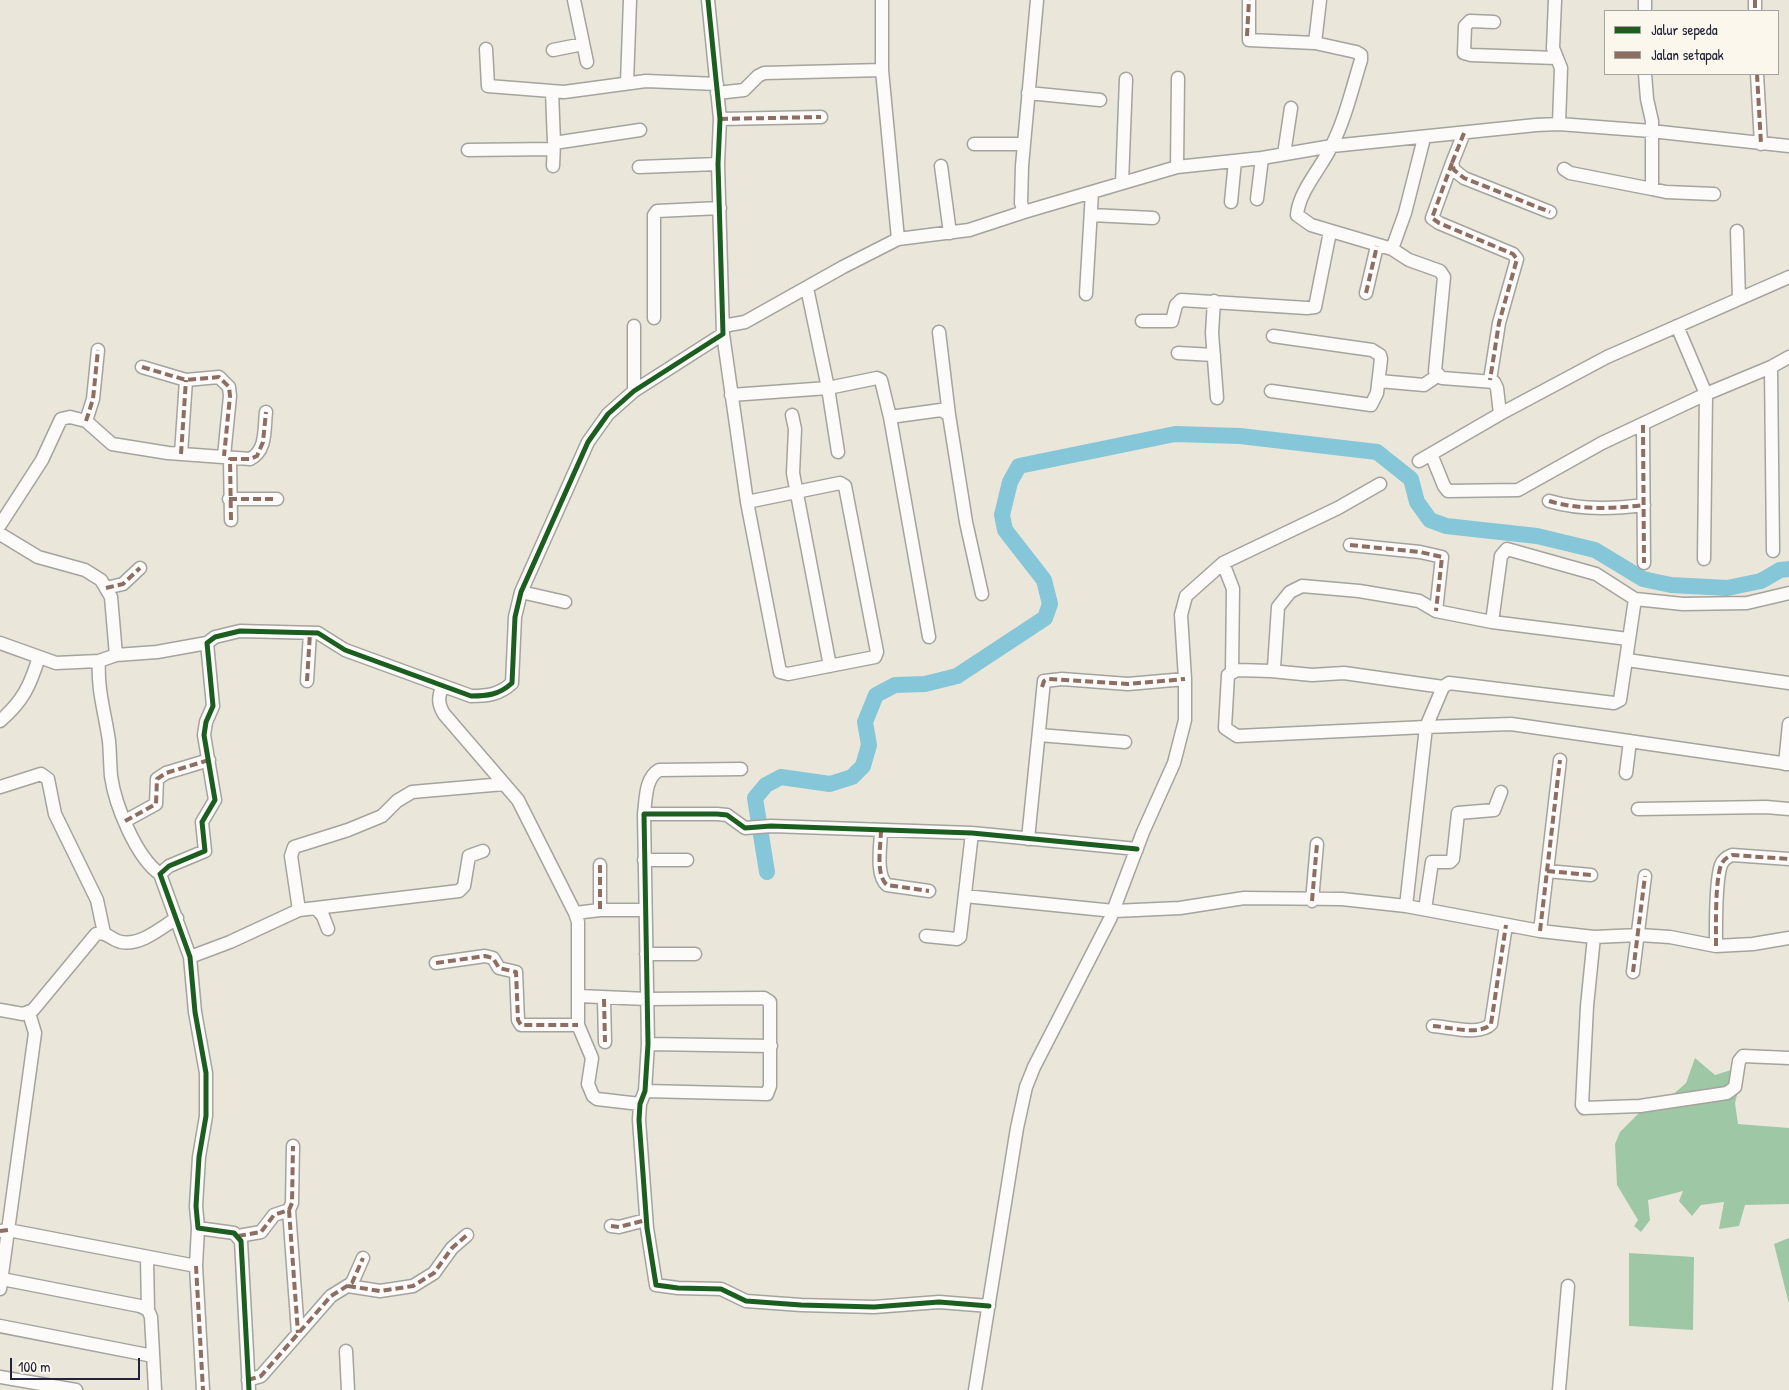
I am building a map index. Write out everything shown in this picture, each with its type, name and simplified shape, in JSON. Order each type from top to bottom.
[{"type":"street","points":[[574,0],[587,62]]},
{"type":"street","points":[[627,84],[630,0]]},
{"type":"street","points":[[708,0],[720,119],[718,164],[723,330],[747,502],[780,672],[788,674],[875,657],[877,652],[847,490],[843,483],[747,502]]},
{"type":"street","points":[[882,0],[882,70],[898,240]]},
{"type":"street","points":[[1024,212],[1021,203],[1024,144],[1036,0]]},
{"type":"street","points":[[1249,0],[1249,40],[1315,42],[1356,52],[1361,56],[1347,107],[1332,146],[1302,197],[1297,215],[1311,225],[1330,232],[1392,249],[1409,260],[1440,271],[1443,274],[1435,366],[1437,376]]},
{"type":"street","points":[[1315,42],[1320,0]]},
{"type":"street","points":[[1555,0],[1553,40],[1556,58],[1562,68],[1559,124]]},
{"type":"street","points":[[1494,22],[1470,21],[1465,26],[1464,53],[1556,58]]},
{"type":"street","points":[[553,50],[583,44]]},
{"type":"street","points":[[486,49],[488,86],[564,92],[646,81],[744,90],[758,76],[764,73],[882,70]]},
{"type":"street","points":[[1645,75],[1647,99],[1651,112],[1652,189]]},
{"type":"street","points":[[1757,75],[1761,144]]},
{"type":"street","points":[[1177,166],[1178,78]]},
{"type":"street","points":[[1122,183],[1126,79]]},
{"type":"street","points":[[552,91],[553,166]]},
{"type":"street","points":[[1028,93],[1100,100]]},
{"type":"street","points":[[1284,154],[1291,108]]},
{"type":"street","points":[[720,119],[821,116]]},
{"type":"street","points":[[0,644],[56,663],[99,661],[116,655],[157,652],[207,643],[215,637],[240,631],[310,633],[322,635],[345,650],[409,672],[442,687],[471,696],[489,696],[505,690],[512,683],[515,617],[521,592],[588,442],[608,414],[634,391],[723,330],[745,322],[843,267],[898,240],[969,230],[1177,166],[1262,158],[1332,146],[1559,124],[1651,131],[1789,146]]},
{"type":"street","points":[[468,150],[554,146],[640,130]]},
{"type":"street","points":[[1464,133],[1432,218],[1439,223],[1514,254],[1517,259],[1499,323],[1490,380]]},
{"type":"street","points":[[1392,249],[1405,213],[1424,138]]},
{"type":"street","points":[[974,144],[1024,144]]},
{"type":"street","points":[[1257,199],[1262,158]]},
{"type":"street","points":[[1231,202],[1235,161]]},
{"type":"street","points":[[1452,163],[1454,170],[1464,178],[1550,212]]},
{"type":"street","points":[[639,167],[718,164]]},
{"type":"street","points":[[941,166],[950,233]]},
{"type":"street","points":[[1564,169],[1570,172],[1666,192],[1714,194]]},
{"type":"street","points":[[1086,294],[1092,192]]},
{"type":"street","points":[[654,318],[654,214],[657,211],[720,208]]},
{"type":"street","points":[[1091,215],[1153,218]]},
{"type":"street","points":[[1737,231],[1740,299]]},
{"type":"street","points":[[1142,321],[1172,322],[1176,305],[1181,300],[1315,307],[1330,232]]},
{"type":"street","points":[[1366,294],[1377,246]]},
{"type":"street","points":[[1419,462],[1500,414],[1607,357],[1789,277]]},
{"type":"street","points":[[807,288],[828,388],[838,452]]},
{"type":"street","points":[[1214,301],[1214,355],[1217,398]]},
{"type":"street","points":[[634,326],[634,391]]},
{"type":"street","points":[[1677,326],[1706,394],[1704,559]]},
{"type":"street","points":[[939,332],[948,415],[966,522],[982,594]]},
{"type":"street","points":[[1271,392],[1366,406],[1371,405],[1375,402],[1381,359],[1376,351],[1273,336]]},
{"type":"street","points":[[86,421],[94,399],[98,350]]},
{"type":"street","points":[[1178,353],[1214,355]]},
{"type":"street","points":[[1431,454],[1444,486],[1448,491],[1518,490],[1602,443],[1706,394],[1771,367],[1789,357]]},
{"type":"street","points":[[142,367],[186,380],[219,377],[229,387],[227,457],[231,520]]},
{"type":"street","points":[[1771,367],[1773,551]]},
{"type":"street","points":[[1437,376],[1447,379],[1490,380],[1496,385],[1500,414]]},
{"type":"street","points":[[1379,381],[1424,385],[1437,376]]},
{"type":"street","points":[[731,395],[828,388],[880,379],[890,417],[929,637]]},
{"type":"street","points":[[181,454],[186,380]]},
{"type":"street","points":[[890,417],[936,410],[945,411],[948,415]]},
{"type":"street","points":[[0,525],[42,460],[58,422],[70,417],[86,421],[112,444],[156,452],[250,459],[258,456],[263,442],[266,412]]},
{"type":"street","points":[[792,415],[795,429],[793,464],[797,492],[830,666]]},
{"type":"street","points":[[1643,425],[1644,563]]},
{"type":"street","points":[[975,1390],[1003,1205],[1026,1087],[1034,1067],[1114,910],[1136,849],[1174,763],[1182,739],[1185,720],[1185,679],[1182,605],[1186,596],[1223,563],[1338,508],[1380,484]]},
{"type":"street","points":[[229,499],[277,499]]},
{"type":"street","points":[[1549,501],[1566,506],[1618,508],[1644,505]]},
{"type":"street","points":[[0,534],[38,556],[92,574],[106,588],[111,597],[116,655]]},
{"type":"street","points":[[1350,544],[1420,552],[1442,557],[1436,611]]},
{"type":"street","points":[[1492,622],[1501,556],[1507,549],[1596,574],[1635,599],[1683,604],[1747,603],[1789,593]]},
{"type":"street","points":[[1223,563],[1233,589],[1232,672],[1227,679],[1225,728],[1233,735],[1511,724],[1787,764],[1789,724]]},
{"type":"street","points":[[106,588],[123,584],[140,568]]},
{"type":"street","points":[[1271,672],[1276,661],[1278,606],[1290,592],[1302,586],[1359,591],[1418,601],[1436,611],[1492,622],[1628,639]]},
{"type":"street","points":[[521,592],[565,602]]},
{"type":"street","points":[[1406,906],[1426,727],[1443,687],[1449,683],[1614,703],[1620,700],[1635,599]]},
{"type":"street","points":[[307,680],[310,633]]},
{"type":"street","points":[[160,874],[169,866],[204,851],[202,822],[212,810],[215,800],[204,734],[206,722],[213,706],[207,643]]},
{"type":"street","points":[[0,721],[16,707],[30,685],[39,657]]},
{"type":"street","points":[[1627,660],[1789,683]]},
{"type":"street","points":[[99,661],[99,696],[109,742],[111,777],[125,821],[139,852],[151,868],[160,874],[190,957],[195,1012],[206,1073],[206,1116],[199,1157],[196,1206],[198,1228],[196,1266],[203,1390]]},
{"type":"street","points":[[1232,672],[1312,675],[1344,674],[1443,687]]},
{"type":"street","points":[[1028,839],[1044,681],[1048,679],[1128,684],[1185,679]]},
{"type":"street","points":[[442,687],[439,695],[439,706],[518,800],[575,913],[578,922],[578,1025],[592,1058],[588,1084],[592,1096],[604,1100],[640,1104]]},
{"type":"street","points":[[1039,735],[1125,742]]},
{"type":"street","points":[[1626,773],[1630,742]]},
{"type":"street","points":[[125,821],[156,804],[157,779],[166,772],[209,760]]},
{"type":"street","points":[[1540,931],[1560,760]]},
{"type":"street","points":[[741,769],[659,770],[653,774],[648,784],[644,814],[648,1044],[645,1091],[640,1104],[639,1120],[647,1229],[654,1277],[658,1286],[721,1289],[746,1300],[841,1307],[874,1307],[939,1302],[989,1306]]},
{"type":"street","points":[[0,787],[41,774],[48,779],[55,814],[97,900],[104,933]]},
{"type":"street","points":[[299,910],[291,856],[294,847],[348,830],[382,816],[397,801],[412,792],[504,784]]},
{"type":"street","points":[[1425,909],[1432,862],[1450,862],[1454,856],[1458,813],[1494,810],[1501,792]]},
{"type":"street","points":[[1638,809],[1766,807],[1789,809]]},
{"type":"street","points":[[644,814],[727,815],[741,826],[750,828],[972,833],[1136,849]]},
{"type":"street","points":[[881,830],[880,873],[884,882],[887,885],[929,891]]},
{"type":"street","points":[[926,936],[959,938],[972,833]]},
{"type":"street","points":[[1312,901],[1317,844]]},
{"type":"street","points":[[190,957],[230,942],[299,910],[459,891],[464,886],[469,856],[483,851]]},
{"type":"street","points":[[1716,946],[1719,879],[1721,865],[1726,858],[1732,855],[1789,859]]},
{"type":"street","points":[[644,860],[687,860]]},
{"type":"street","points":[[600,865],[600,910]]},
{"type":"street","points":[[1547,871],[1591,876]]},
{"type":"street","points":[[1633,972],[1645,876]]},
{"type":"street","points":[[965,896],[1114,910],[1180,908],[1238,899],[1342,900],[1406,906],[1506,926],[1594,937],[1639,935],[1670,937],[1716,946],[1753,944],[1789,938]]},
{"type":"street","points":[[316,908],[323,916],[328,929]]},
{"type":"street","points":[[575,913],[600,910],[645,910]]},
{"type":"street","points":[[0,1010],[23,1014],[29,1013],[96,934],[104,933],[120,942],[128,942],[143,939],[177,918]]},
{"type":"street","points":[[1433,1026],[1479,1030],[1487,1028],[1491,1024],[1506,926]]},
{"type":"street","points":[[1594,937],[1587,1006],[1582,1105],[1584,1108],[1640,1106],[1727,1093],[1735,1087],[1739,1061],[1743,1056],[1789,1058]]},
{"type":"street","points":[[646,954],[696,954]]},
{"type":"street","points":[[436,964],[485,956],[494,958],[499,968],[516,972],[518,1020],[522,1025],[578,1025]]},
{"type":"street","points":[[578,996],[647,999],[768,999],[771,1010],[771,1046],[770,1086],[767,1094],[645,1091]]},
{"type":"street","points":[[604,998],[605,1042]]},
{"type":"street","points":[[29,1013],[35,1032],[4,1230],[1,1284],[140,1306],[148,1310]]},
{"type":"street","points":[[648,1044],[771,1046]]},
{"type":"street","points":[[293,1146],[292,1203],[289,1210],[298,1333]]},
{"type":"street","points":[[238,1236],[261,1232],[274,1215],[289,1210]]},
{"type":"street","points":[[611,1226],[629,1225],[647,1229]]},
{"type":"street","points":[[198,1228],[234,1233],[241,1241],[248,1385]]},
{"type":"street","points":[[4,1230],[196,1266]]},
{"type":"street","points":[[348,1286],[380,1291],[413,1286],[434,1273],[452,1248],[467,1235]]},
{"type":"street","points":[[147,1258],[148,1310],[151,1317],[155,1390]]},
{"type":"street","points":[[248,1385],[261,1376],[331,1296],[348,1286],[354,1279],[363,1258]]},
{"type":"street","points":[[1559,1390],[1568,1286]]},
{"type":"street","points":[[0,1326],[152,1356]]},
{"type":"street","points":[[346,1351],[348,1390]]},
{"type":"street","points":[[0,1377],[76,1390]]},
{"type":"green space","points":[[1695,1058],[1715,1075],[1744,1066],[1735,1103],[1738,1124],[1789,1128],[1789,1204],[1745,1205],[1739,1226],[1719,1229],[1724,1202],[1701,1205],[1692,1216],[1679,1201],[1683,1191],[1648,1200],[1650,1220],[1641,1232],[1634,1226],[1638,1220],[1617,1185],[1615,1144],[1620,1132],[1646,1106],[1668,1099],[1686,1083]]},
{"type":"green space","points":[[1789,1238],[1789,1304],[1774,1244]]},
{"type":"green space","points":[[1629,1253],[1694,1257],[1693,1330],[1629,1326]]},
{"type":"waterway","points":[[767,872],[755,798],[766,785],[781,777],[830,784],[852,777],[863,766],[869,745],[865,722],[876,695],[895,685],[925,684],[957,676],[1045,618],[1050,604],[1044,580],[1005,530],[1002,515],[1010,482],[1019,466],[1175,434],[1240,436],[1377,452],[1411,479],[1417,502],[1430,520],[1446,526],[1537,536],[1595,550],[1643,579],[1671,585],[1727,588],[1761,581],[1780,570],[1789,569]]},
{"type":"marked path","points":[[1247,36],[1249,0]]},
{"type":"marked path","points":[[1755,0],[1755,10]]},
{"type":"marked path","points":[[1757,75],[1761,144]]},
{"type":"marked path","points":[[720,119],[821,117]]},
{"type":"marked path","points":[[1464,133],[1452,163],[1454,170],[1464,178],[1550,212]]},
{"type":"marked path","points":[[1452,163],[1432,218],[1439,223],[1513,254],[1517,259],[1499,323],[1490,380]]},
{"type":"marked path","points":[[1366,293],[1377,246]]},
{"type":"marked path","points":[[86,421],[93,399],[98,350]]},
{"type":"marked path","points":[[142,367],[186,380],[219,377],[229,387],[230,396],[224,456]]},
{"type":"marked path","points":[[181,454],[186,380]]},
{"type":"marked path","points":[[231,520],[230,459],[250,459],[257,456],[263,442],[266,412]]},
{"type":"marked path","points":[[1643,425],[1644,563]]},
{"type":"marked path","points":[[229,499],[277,499]]},
{"type":"marked path","points":[[1549,501],[1572,506],[1596,508],[1644,505]]},
{"type":"marked path","points":[[1350,545],[1420,552],[1442,557],[1436,611]]},
{"type":"marked path","points":[[106,588],[123,584],[140,568]]},
{"type":"marked path","points":[[307,681],[310,633]]},
{"type":"marked path","points":[[1042,687],[1044,681],[1048,679],[1128,684],[1185,679]]},
{"type":"marked path","points":[[125,821],[156,804],[157,779],[166,773],[209,760]]},
{"type":"marked path","points":[[1540,931],[1560,760]]},
{"type":"marked path","points":[[881,830],[880,867],[883,880],[887,885],[929,891]]},
{"type":"marked path","points":[[1312,901],[1317,844]]},
{"type":"marked path","points":[[1716,946],[1718,882],[1721,865],[1724,860],[1732,855],[1789,859]]},
{"type":"marked path","points":[[600,865],[600,910]]},
{"type":"marked path","points":[[1547,871],[1591,875]]},
{"type":"marked path","points":[[1633,972],[1645,876]]},
{"type":"marked path","points":[[1433,1026],[1480,1030],[1491,1024],[1506,925]]},
{"type":"marked path","points":[[436,963],[485,956],[493,958],[499,968],[516,972],[518,1020],[521,1025],[578,1025]]},
{"type":"marked path","points":[[604,999],[605,1042]]},
{"type":"marked path","points":[[238,1236],[261,1232],[274,1215],[289,1210],[292,1203],[293,1146]]},
{"type":"marked path","points":[[289,1210],[298,1333]]},
{"type":"marked path","points":[[611,1226],[619,1227],[646,1220]]},
{"type":"marked path","points":[[0,1231],[8,1230]]},
{"type":"marked path","points":[[348,1286],[380,1291],[413,1286],[434,1273],[452,1248],[467,1235]]},
{"type":"marked path","points":[[248,1380],[261,1376],[331,1296],[352,1283],[363,1258]]},
{"type":"marked path","points":[[196,1266],[203,1390]]},
{"type":"cycle path","points":[[249,1390],[241,1241],[234,1233],[198,1228],[196,1206],[199,1157],[206,1116],[206,1073],[195,1012],[190,957],[160,874],[169,866],[205,851],[202,822],[215,800],[204,735],[206,722],[213,706],[207,643],[215,637],[240,631],[318,633],[345,650],[471,696],[493,694],[512,683],[515,617],[521,592],[588,442],[608,414],[634,391],[723,334],[718,164],[720,119],[708,0]]},
{"type":"cycle path","points":[[989,1306],[939,1302],[874,1307],[801,1305],[746,1301],[721,1289],[678,1288],[656,1285],[647,1228],[639,1120],[640,1104],[645,1091],[648,1044],[644,814],[727,815],[745,828],[771,826],[972,833],[1137,849]]}]
